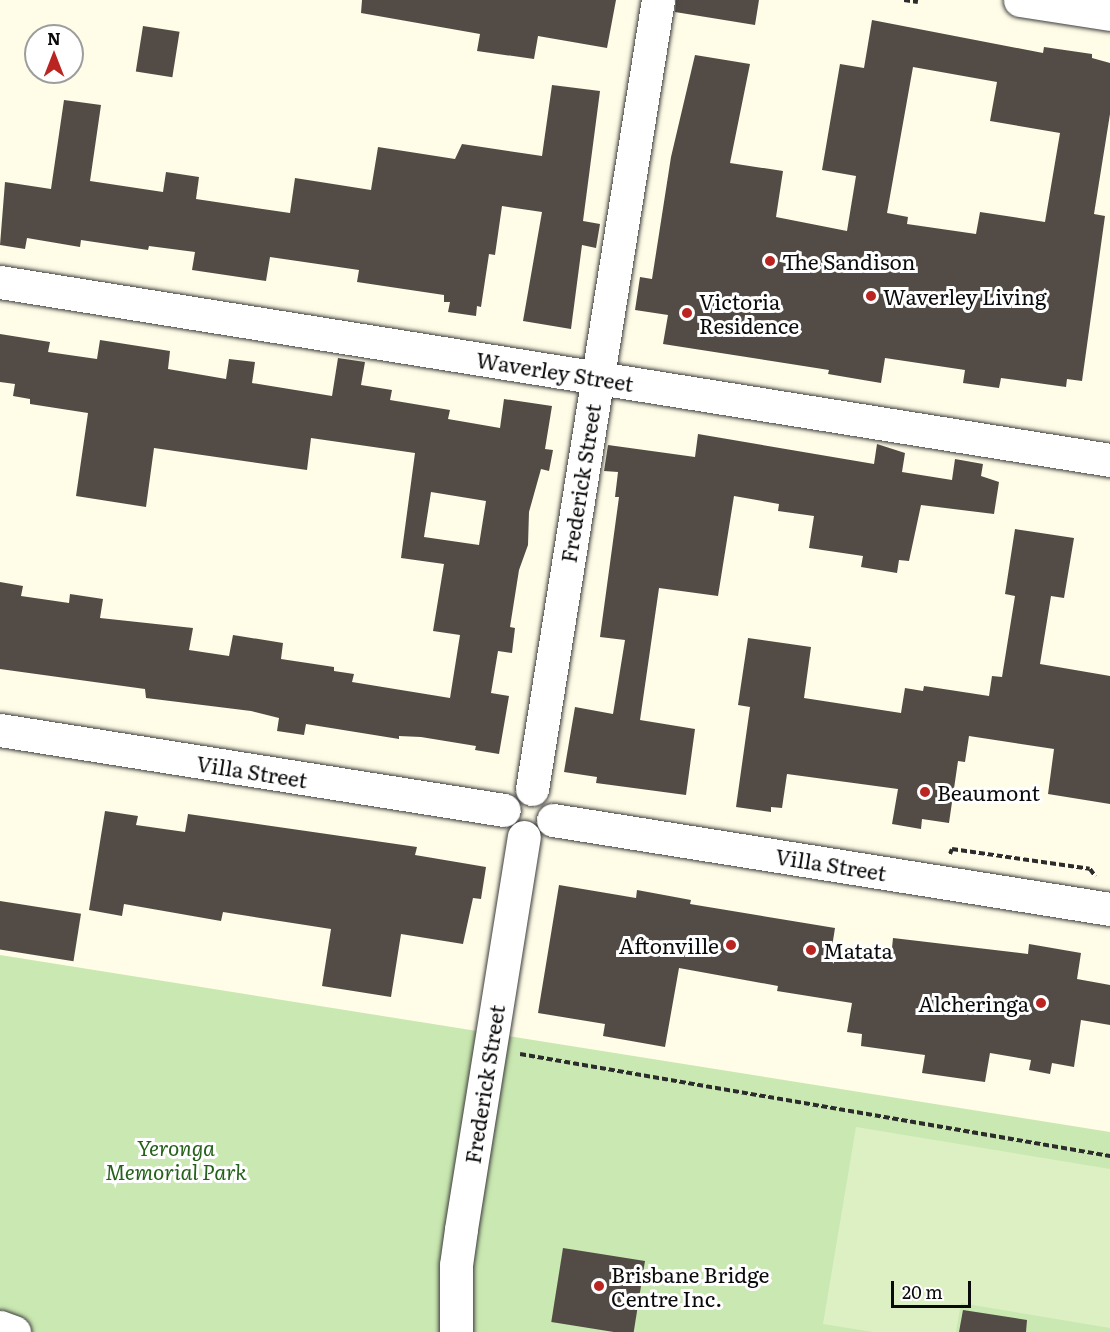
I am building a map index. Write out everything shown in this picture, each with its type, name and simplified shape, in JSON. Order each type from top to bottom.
[{"type":"street","name":"Frederick Street","points":[[532,789],[658,0]]},
{"type":"street","points":[[1020,0],[1101,9]]},
{"type":"street","name":"Waverley Street","points":[[0,282],[1110,460]]},
{"type":"street","name":"Villa Street","points":[[0,730],[504,810]]},
{"type":"street","points":[[532,789],[549,800],[553,820],[544,832],[524,837],[511,831],[504,810],[517,792],[532,789]]},
{"type":"street","name":"Villa Street","points":[[553,820],[1110,909]]},
{"type":"street","name":"Frederick Street","points":[[456,1332],[456,1265],[524,837]]},
{"type":"street","points":[[0,1327],[14,1332]]},
{"type":"path","points":[[904,0],[918,2]]},
{"type":"path","points":[[490,1049],[1110,1156]]},
{"type":"green space","name":"Yeronga Memorial Park","points":[[0,955],[1110,1132],[1110,1332],[0,1332]]},
{"type":"green space","points":[[856,1127],[1110,1169],[1110,1328],[961,1303],[956,1332],[873,1332],[823,1324]]},
{"type":"building","points":[[362,0],[616,0],[607,48],[538,36],[534,59],[477,51],[480,34],[361,13]]},
{"type":"building","points":[[676,0],[759,0],[755,25],[675,12]]},
{"type":"building","points":[[872,20],[1043,53],[1044,47],[1092,54],[1092,58],[1110,63],[1110,114],[1094,214],[1105,216],[1082,381],[1067,379],[1066,387],[1001,378],[999,388],[963,383],[965,370],[885,358],[881,383],[828,374],[829,370],[663,344],[668,315],[635,310],[640,277],[652,279],[671,157],[695,55],[750,64],[730,163],[783,171],[776,217],[847,231],[856,176],[822,170],[840,64],[864,68]],"holes":[[[913,67],[997,82],[990,121],[1060,133],[1045,222],[980,212],[976,234],[907,224],[908,217],[887,213]]]},
{"type":"building","points":[[143,26],[180,32],[172,77],[136,71]]},
{"type":"building","points":[[552,85],[600,91],[583,221],[600,224],[596,248],[582,245],[571,329],[523,321],[542,212],[502,206],[495,255],[489,254],[481,307],[477,306],[476,316],[448,312],[450,302],[444,302],[444,295],[357,282],[359,270],[270,257],[266,281],[192,270],[195,252],[149,246],[148,250],[81,240],[80,247],[27,238],[25,249],[0,245],[5,182],[51,189],[64,100],[101,105],[90,181],[163,192],[166,172],[199,177],[196,199],[290,213],[295,178],[371,190],[378,147],[455,159],[462,144],[542,156]]},
{"type":"building","points":[[0,334],[50,342],[48,352],[97,359],[100,340],[170,351],[168,369],[226,379],[229,359],[255,362],[252,383],[332,396],[338,358],[365,362],[361,385],[392,390],[390,400],[450,410],[448,419],[500,428],[504,399],[552,406],[545,449],[553,450],[549,471],[541,469],[529,512],[528,545],[519,570],[510,627],[515,628],[512,653],[498,651],[491,693],[509,696],[499,754],[475,750],[476,746],[421,737],[399,736],[399,739],[306,724],[304,735],[277,731],[279,718],[251,711],[146,698],[145,689],[0,669],[0,582],[23,586],[21,596],[69,603],[70,594],[103,599],[100,618],[193,628],[189,650],[229,656],[233,635],[283,643],[281,659],[334,667],[334,671],[354,674],[352,682],[450,698],[460,635],[433,631],[444,564],[401,558],[415,453],[311,438],[307,470],[154,448],[146,507],[76,496],[88,413],[30,404],[30,399],[13,396],[15,384],[0,382]],"holes":[[[431,492],[486,501],[479,545],[424,537]]]},
{"type":"building","points":[[698,434],[874,464],[877,444],[905,453],[902,472],[952,480],[955,459],[983,464],[981,476],[999,482],[994,514],[921,505],[909,561],[899,560],[897,573],[861,567],[863,556],[809,548],[814,516],[778,511],[779,504],[734,496],[718,596],[659,588],[640,720],[695,729],[686,795],[596,783],[597,777],[564,772],[575,707],[613,714],[625,640],[600,637],[619,497],[615,497],[618,472],[604,471],[608,445],[695,457]]},
{"type":"building","points":[[1015,529],[1074,538],[1064,598],[1051,596],[1040,664],[1110,676],[1110,804],[1048,794],[1054,749],[969,736],[965,762],[958,761],[949,823],[922,819],[921,829],[892,824],[898,789],[787,774],[782,808],[771,807],[771,812],[736,807],[750,707],[738,705],[748,638],[811,647],[804,698],[901,713],[905,688],[923,691],[924,686],[989,696],[992,676],[1002,677],[1015,596],[1005,594]]},
{"type":"building","points":[[105,811],[138,816],[136,825],[185,832],[188,814],[417,847],[415,855],[486,867],[481,899],[473,898],[463,944],[401,934],[391,997],[322,986],[331,929],[223,912],[221,921],[124,904],[122,916],[89,910]]},
{"type":"building","points":[[559,885],[636,898],[637,890],[691,900],[690,904],[835,928],[832,947],[874,953],[875,945],[892,948],[893,938],[1028,954],[1029,944],[1081,953],[1077,979],[1110,985],[1110,1025],[1081,1020],[1074,1067],[1052,1063],[1050,1074],[1029,1070],[1031,1060],[990,1053],[985,1082],[922,1073],[925,1055],[861,1046],[862,1034],[847,1032],[852,1003],[777,991],[778,986],[679,968],[665,1047],[603,1036],[605,1024],[538,1013]]},
{"type":"building","points":[[0,901],[81,914],[73,961],[0,950]]},
{"type":"building","name":"Brisbane Bridge Centre Inc.","points":[[563,1248],[645,1261],[634,1332],[614,1332],[551,1322]]},
{"type":"building","points":[[963,1310],[1027,1320],[1026,1332],[959,1332]]},
{"type":"place","name":"The Sandison","points":[[770,261]]},
{"type":"place","name":"Waverley Living","points":[[871,296]]},
{"type":"place","name":"Victoria Residence","points":[[687,313]]},
{"type":"place","name":"Beaumont","points":[[925,792]]},
{"type":"place","name":"Aftonville","points":[[731,945]]},
{"type":"place","name":"Matata","points":[[811,950]]},
{"type":"place","name":"Alcheringa","points":[[1041,1003]]},
{"type":"place","name":"Brisbane Bridge Centre Inc.","points":[[599,1286]]}]
